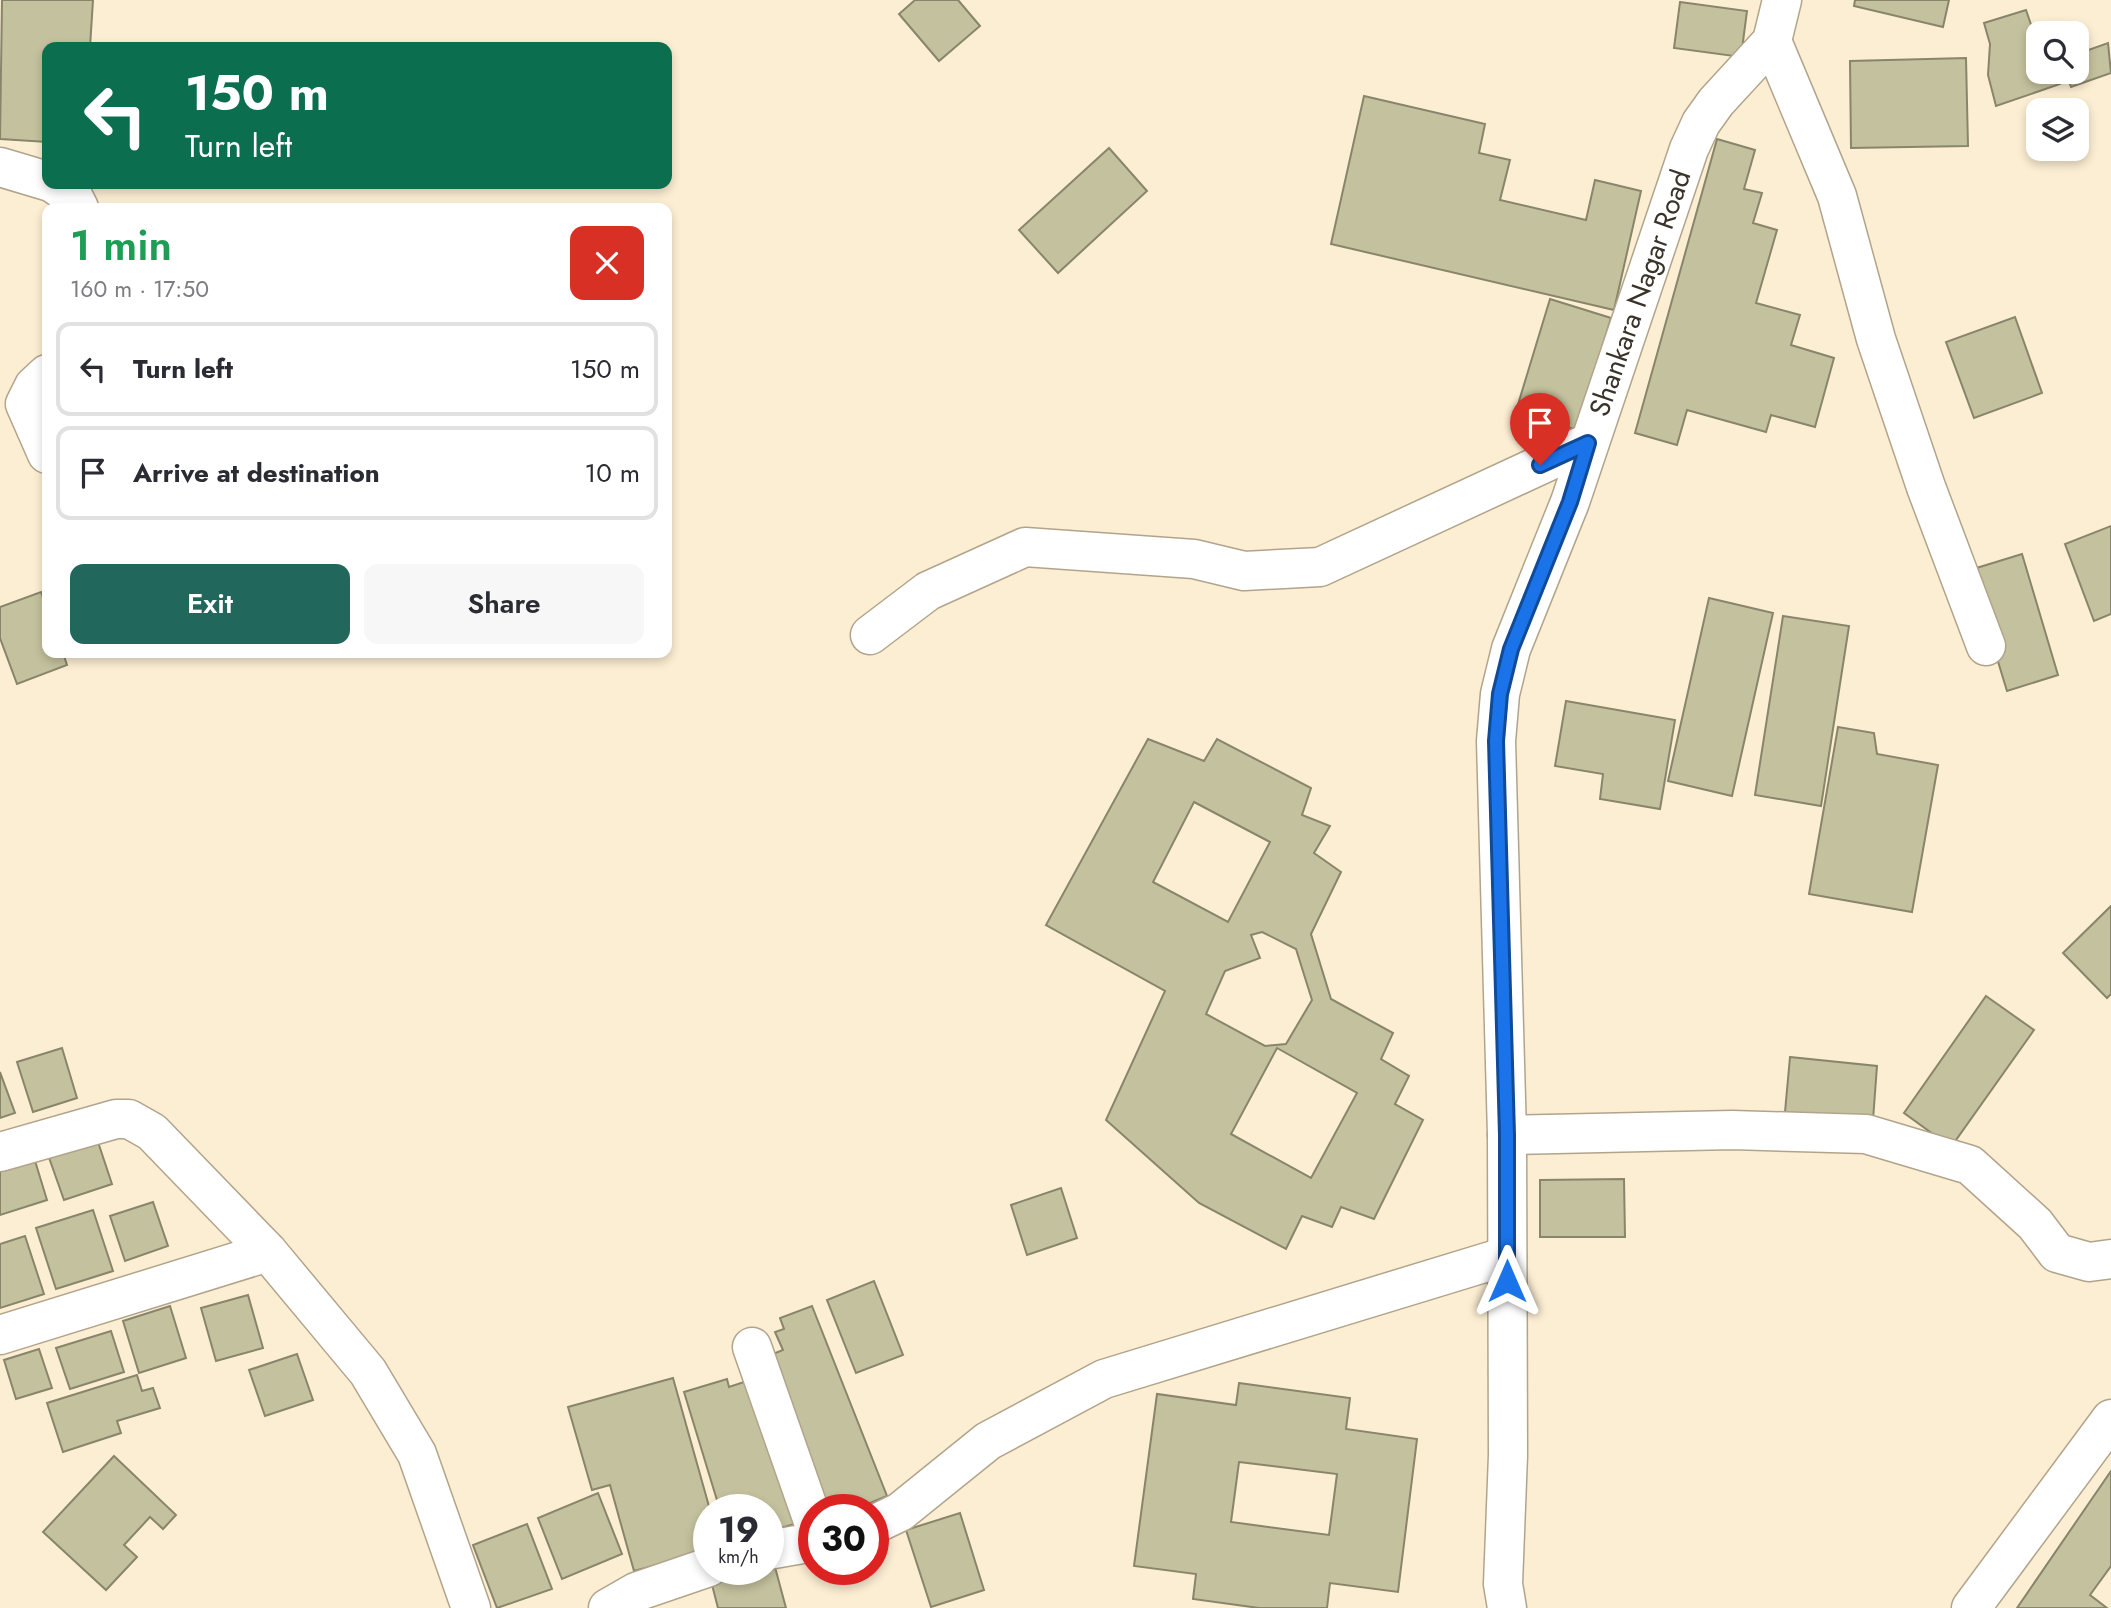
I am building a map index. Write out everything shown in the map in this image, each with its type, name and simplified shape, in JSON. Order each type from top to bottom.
[{"type":"street","name":"Shankara Nagar Road","points":[[1507,1608],[1503,1584],[1508,1455],[1507,1135],[1496,741],[1500,694],[1514,639],[1570,502],[1689,149],[1701,123],[1716,102],[1772,41],[1782,0]]},
{"type":"street","points":[[1772,41],[1837,196],[1876,339],[1926,487],[1986,646]]},
{"type":"street","points":[[0,167],[42,180]]},
{"type":"street","points":[[61,189],[76,203]]},
{"type":"street","points":[[42,379],[34,386],[24,404],[42,443]]},
{"type":"street","points":[[870,635],[929,591],[1025,547],[1194,559],[1244,571],[1320,567],[1588,443]]},
{"type":"street","points":[[0,1152],[116,1119],[129,1119],[152,1132],[268,1252],[368,1372],[418,1454],[471,1608]]},
{"type":"street","points":[[1507,1135],[1732,1129],[1866,1134],[1970,1165],[2035,1224],[2057,1253],[2089,1262],[2111,1259]]},
{"type":"street","points":[[0,1335],[268,1252]]},
{"type":"street","points":[[889,1517],[900,1512],[988,1441],[1104,1379],[1507,1256]]},
{"type":"street","points":[[752,1347],[803,1494]]},
{"type":"street","points":[[1971,1608],[2111,1419]]},
{"type":"street","points":[[608,1608],[636,1592],[693,1572]]},
{"type":"building","points":[[2,0],[93,0],[90,42],[42,42],[42,142],[0,139]]},
{"type":"building","points":[[915,0],[958,0],[980,26],[939,61],[899,14]]},
{"type":"building","points":[[1855,0],[1949,0],[1943,27],[1854,6]]},
{"type":"building","points":[[1680,2],[1747,11],[1741,57],[1674,48]]},
{"type":"building","points":[[2026,10],[2030,21],[2026,21],[2026,84],[2060,84],[1996,106],[1988,75],[1990,44],[1984,23]]},
{"type":"building","points":[[2108,43],[2111,73],[2089,81],[2089,50]]},
{"type":"building","points":[[1966,58],[1968,146],[1851,148],[1850,61]]},
{"type":"building","points":[[1364,96],[1485,124],[1479,153],[1510,160],[1500,200],[1586,220],[1595,180],[1641,191],[1614,310],[1331,244]]},
{"type":"building","points":[[1717,139],[1755,150],[1744,189],[1762,193],[1753,223],[1777,230],[1756,303],[1800,315],[1791,345],[1834,358],[1815,427],[1771,415],[1766,432],[1687,410],[1677,445],[1635,433]]},
{"type":"building","points":[[1109,148],[1147,191],[1058,273],[1019,230]]},
{"type":"building","points":[[1550,299],[1611,318],[1577,430],[1516,411]]},
{"type":"building","points":[[2015,317],[2042,393],[1974,418],[1946,342]]},
{"type":"building","points":[[2111,526],[2111,614],[2094,621],[2065,544]]},
{"type":"building","points":[[2022,554],[2058,675],[2007,691],[1970,570]]},
{"type":"building","points":[[41,592],[42,658],[65,658],[67,665],[17,684],[0,638],[0,607]]},
{"type":"building","points":[[1709,598],[1773,613],[1732,796],[1668,781]]},
{"type":"building","points":[[1783,616],[1849,626],[1821,806],[1755,795]]},
{"type":"building","points":[[1566,701],[1675,720],[1660,809],[1600,799],[1603,774],[1555,766]]},
{"type":"building","points":[[1838,727],[1874,733],[1877,754],[1938,765],[1912,912],[1809,894]]},
{"type":"building","points":[[1148,739],[1204,761],[1217,739],[1311,788],[1302,815],[1330,826],[1314,853],[1341,872],[1311,934],[1331,999],[1393,1033],[1381,1059],[1409,1076],[1395,1104],[1423,1120],[1374,1219],[1341,1207],[1332,1227],[1302,1216],[1286,1249],[1199,1203],[1106,1120],[1165,991],[1046,925]],"holes":[[[1194,802],[1270,842],[1228,922],[1153,882]],[[1262,932],[1296,949],[1312,1000],[1286,1044],[1265,1046],[1206,1014],[1225,971],[1260,958],[1251,935]],[[1277,1048],[1357,1093],[1311,1178],[1231,1134]]]},
{"type":"building","points":[[2111,906],[2111,994],[2107,998],[2063,953]]},
{"type":"building","points":[[1986,996],[2034,1030],[1951,1147],[1904,1113]]},
{"type":"building","points":[[62,1048],[77,1098],[33,1112],[17,1062]]},
{"type":"building","points":[[1790,1057],[1877,1066],[1873,1120],[1785,1112]]},
{"type":"building","points":[[0,1072],[15,1113],[0,1118]]},
{"type":"building","points":[[96,1136],[112,1184],[64,1200],[47,1152]]},
{"type":"building","points":[[32,1151],[47,1200],[0,1215],[0,1161]]},
{"type":"building","points":[[1624,1179],[1625,1237],[1540,1237],[1540,1180]]},
{"type":"building","points":[[1061,1188],[1077,1238],[1027,1255],[1011,1205]]},
{"type":"building","points":[[153,1202],[168,1246],[125,1261],[110,1216]]},
{"type":"building","points":[[93,1210],[113,1271],[56,1289],[36,1228]]},
{"type":"building","points":[[25,1236],[44,1294],[0,1308],[0,1244]]},
{"type":"building","points":[[874,1281],[903,1355],[856,1373],[827,1300]]},
{"type":"building","points":[[248,1295],[263,1348],[216,1361],[201,1308]]},
{"type":"building","points":[[170,1306],[186,1358],[139,1373],[123,1321]]},
{"type":"building","points":[[812,1306],[886,1494],[817,1494],[763,1358],[783,1350],[775,1332],[784,1329],[780,1318]]},
{"type":"building","points":[[111,1331],[124,1372],[70,1389],[56,1348]]},
{"type":"building","points":[[39,1349],[52,1388],[16,1399],[4,1360]]},
{"type":"building","points":[[297,1354],[313,1400],[265,1416],[249,1370]]},
{"type":"building","points":[[137,1375],[142,1391],[153,1388],[160,1408],[117,1421],[121,1433],[63,1452],[47,1403]]},
{"type":"building","points":[[673,1378],[706,1494],[693,1494],[693,1555],[634,1571],[610,1485],[592,1490],[568,1407]]},
{"type":"building","points":[[727,1379],[729,1387],[747,1381],[794,1524],[784,1527],[784,1494],[715,1494],[684,1392]]},
{"type":"building","points":[[1239,1383],[1350,1398],[1346,1429],[1417,1439],[1398,1592],[1330,1583],[1327,1608],[1259,1608],[1193,1599],[1196,1574],[1134,1566],[1157,1394],[1236,1405]],"holes":[[[1239,1462],[1337,1474],[1329,1535],[1231,1522]]]},
{"type":"building","points":[[114,1456],[176,1515],[163,1529],[150,1517],[124,1545],[137,1557],[106,1590],[43,1532]]},
{"type":"building","points":[[2111,1471],[2111,1566],[2090,1595],[2107,1608],[2017,1608]]},
{"type":"building","points":[[598,1493],[622,1554],[562,1579],[538,1518]]},
{"type":"building","points":[[960,1513],[984,1590],[931,1607],[906,1530]]},
{"type":"building","points":[[527,1524],[552,1589],[497,1608],[473,1545]]},
{"type":"building","points":[[712,1585],[780,1585],[786,1608],[718,1608]]},
{"type":"route","points":[[1507,1281],[1507,1135],[1496,741],[1500,694],[1518,628],[1570,502],[1588,443],[1540,465]]}]
